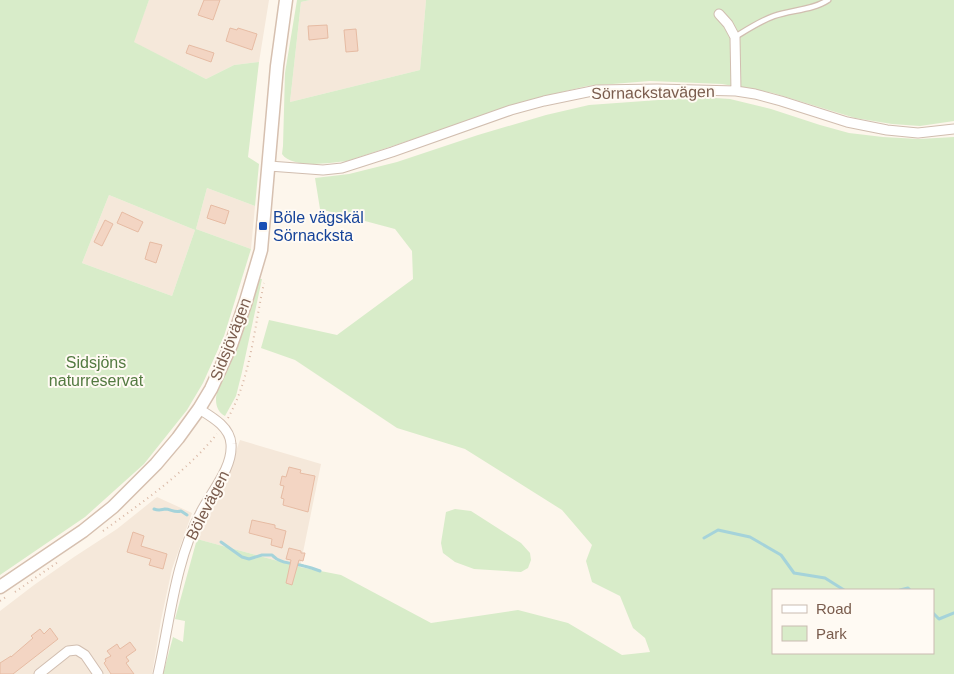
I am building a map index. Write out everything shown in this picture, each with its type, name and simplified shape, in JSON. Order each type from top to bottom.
[{"type":"main road","name":"Sidsjövägen","points":[[0,588],[83,531],[113,507],[156,464],[178,438],[211,389],[231,345],[246,301],[260,250],[277,66],[286,0]]},
{"type":"street","points":[[719,14],[728,24],[735,38],[736,91]]},
{"type":"street","name":"Sörnackstavägen","points":[[269,166],[324,170],[342,168],[512,110],[597,90],[736,91],[755,94],[847,122],[887,130],[918,133],[954,129]]},
{"type":"street","name":"Bölevägen","points":[[158,674],[171,605],[186,547],[201,512],[227,466],[231,452],[230,436],[223,427],[198,409]]},
{"type":"street","points":[[39,674],[68,651],[77,650],[85,655],[98,674]]},
{"type":"lane","points":[[735,38],[749,28],[773,16],[814,6],[828,0]]},
{"type":"shaded area","points":[[149,0],[269,0],[259,62],[234,65],[206,79],[133,42]]},
{"type":"shaded area","points":[[310,0],[426,0],[420,70],[290,102],[301,2]]},
{"type":"shaded area","points":[[207,188],[255,206],[251,249],[196,229]]},
{"type":"shaded area","points":[[109,195],[195,230],[172,296],[82,263]]},
{"type":"shaded area","points":[[240,440],[321,464],[300,567],[197,539],[222,491]]},
{"type":"shaded area","points":[[157,497],[192,513],[172,569],[152,674],[103,674],[84,648],[78,653],[95,674],[0,674],[0,611],[34,585],[117,529]]},
{"type":"green space","name":"Sidsjöns naturreservat","points":[[0,0],[149,0],[134,42],[206,79],[234,65],[259,62],[248,157],[259,164],[255,206],[207,188],[196,229],[251,249],[224,336],[203,383],[187,410],[144,464],[85,517],[0,575]],"holes":[[[109,195],[195,230],[172,296],[82,263]]]},
{"type":"green space","points":[[297,0],[310,0],[301,2],[290,102],[420,70],[426,0],[954,0],[954,121],[920,126],[892,124],[855,118],[773,93],[722,84],[650,81],[587,86],[541,97],[347,161],[322,164],[294,162],[282,154],[285,73]]},
{"type":"green space","points":[[700,97],[730,99],[771,109],[849,133],[919,139],[954,137],[954,674],[163,674],[173,637],[183,642],[185,621],[175,619],[197,539],[300,567],[341,575],[431,623],[518,610],[568,623],[622,655],[650,652],[645,638],[633,628],[620,596],[592,582],[586,561],[592,545],[562,510],[465,449],[397,428],[295,360],[261,348],[269,320],[337,335],[413,279],[412,251],[395,229],[320,209],[315,178],[349,174],[397,162],[546,115],[589,105]]},
{"type":"green space","points":[[260,279],[262,279],[236,396],[225,416],[217,407],[217,395],[236,350]]},
{"type":"green space","points":[[455,509],[471,511],[521,543],[530,553],[531,560],[528,568],[521,572],[474,569],[455,562],[443,553],[441,543],[446,512]]},
{"type":"building","points":[[204,0],[220,0],[213,20],[198,15]]},
{"type":"building","points":[[327,25],[328,38],[309,40],[308,26]]},
{"type":"building","points":[[230,28],[237,30],[238,28],[257,34],[252,50],[226,41]]},
{"type":"building","points":[[356,29],[358,51],[346,52],[344,30]]},
{"type":"building","points":[[189,45],[214,53],[211,62],[186,53]]},
{"type":"building","points":[[211,205],[229,211],[225,224],[207,218]]},
{"type":"building","points":[[122,212],[143,222],[138,232],[117,223]]},
{"type":"building","points":[[105,220],[113,224],[102,246],[94,242]]},
{"type":"building","points":[[150,242],[162,245],[156,263],[145,259]]},
{"type":"building","points":[[289,467],[301,470],[300,473],[315,476],[308,512],[283,505],[284,499],[281,498],[284,486],[280,485],[282,476],[286,477]]},
{"type":"building","points":[[252,520],[275,525],[275,528],[286,531],[282,548],[271,545],[272,539],[249,533]]},
{"type":"building","points":[[133,532],[144,536],[141,546],[167,554],[163,569],[149,565],[151,559],[127,552]]},
{"type":"building","points":[[289,548],[305,553],[303,561],[299,560],[292,585],[286,583],[291,560],[286,559]]},
{"type":"building","points":[[50,628],[58,639],[13,674],[0,674],[0,663],[11,657],[33,638],[31,636],[40,629],[44,634]]},
{"type":"building","points":[[130,642],[136,650],[126,657],[129,661],[126,663],[134,674],[111,674],[104,663],[105,659],[111,656],[107,651],[117,644],[120,649]]},
{"type":"waterway","points":[[154,509],[181,511],[187,515]]},
{"type":"waterway","points":[[704,538],[718,530],[750,537],[781,555],[794,573],[825,578],[842,589]]},
{"type":"waterway","points":[[221,542],[242,557],[249,559],[262,555],[272,555],[283,562],[306,566],[320,571]]},
{"type":"waterway","points":[[904,589],[909,589]]},
{"type":"waterway","points":[[934,614],[939,619],[954,613]]},
{"type":"place","name":"Böle vägskäl Sörnacksta","points":[[263,226]]}]
